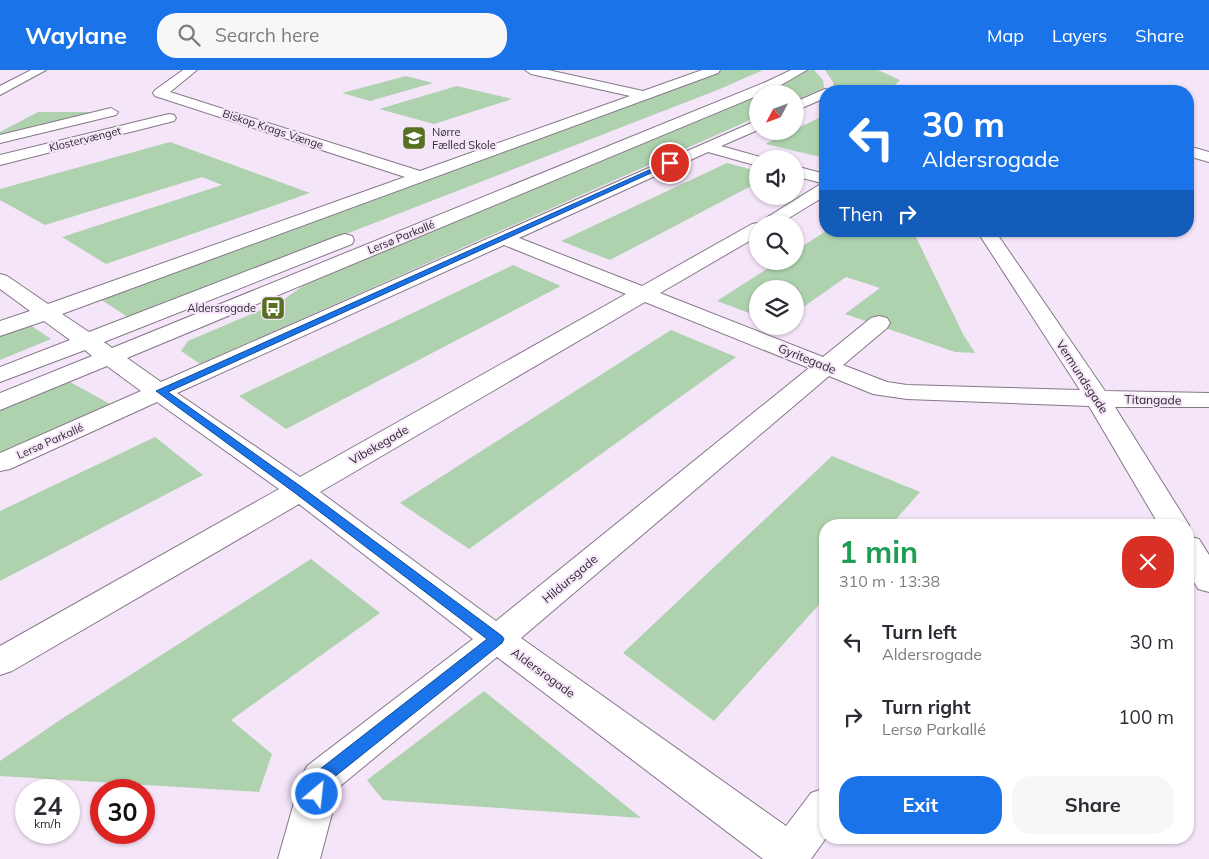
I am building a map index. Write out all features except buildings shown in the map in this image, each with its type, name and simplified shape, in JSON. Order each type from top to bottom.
[{"type":"street","points":[[0,91],[40,70]]},
{"type":"street","name":"Biskop Krags Vænge","points":[[191,70],[160,93],[422,177]]},
{"type":"street","points":[[530,70],[643,96]]},
{"type":"street","points":[[0,329],[714,70]]},
{"type":"street","name":"Lersø Parkallé","points":[[411,214],[744,85],[774,70]]},
{"type":"street","name":"Lersø Parkallé","points":[[0,375],[98,349],[762,88],[800,70]]},
{"type":"street","points":[[804,103],[819,96]]},
{"type":"street","name":"Klostervænget","points":[[0,139],[111,112]]},
{"type":"street","name":"Klostervænget","points":[[0,160],[169,118]]},
{"type":"street","name":"Lersø Parkallé","points":[[0,463],[749,128]]},
{"type":"street","points":[[706,147],[749,159]]},
{"type":"street","points":[[1194,153],[1209,157]]},
{"type":"street","points":[[804,173],[819,177]]},
{"type":"street","points":[[781,215],[819,193]]},
{"type":"street","name":"Lersø Parkallé","points":[[0,402],[98,349],[365,232]]},
{"type":"street","name":"Vibekegade","points":[[0,662],[749,233]]},
{"type":"street","name":"Vermundsgade","points":[[990,237],[1097,398],[1170,519]]},
{"type":"street","name":"Gyritegade","points":[[504,238],[882,389],[907,392],[1097,398]]},
{"type":"street","name":"Aldersrogade","points":[[0,280],[45,313],[161,391],[299,490],[790,857]]},
{"type":"street","name":"Hildursgade","points":[[299,859],[321,778],[497,639],[879,323]]},
{"type":"street","name":"Titangade","points":[[1097,398],[1209,400]]},
{"type":"street","points":[[1194,556],[1209,581]]},
{"type":"street","points":[[790,857],[819,815]]},
{"type":"green space","points":[[722,70],[763,70],[720,89],[137,315],[126,316],[100,299]]},
{"type":"green space","points":[[808,70],[814,70],[823,80],[824,85],[819,85],[819,90],[804,97],[804,85],[779,85]]},
{"type":"green space","points":[[825,70],[878,70],[900,80],[895,85],[833,85]]},
{"type":"green space","points":[[406,76],[433,83],[370,101],[342,93]]},
{"type":"green space","points":[[457,86],[512,99],[434,124],[379,109]]},
{"type":"green space","points":[[749,97],[749,121],[200,364],[181,351],[188,341],[282,301],[308,282]]},
{"type":"green space","points":[[38,112],[100,112],[0,137],[0,132]]},
{"type":"green space","points":[[819,118],[819,157],[804,153],[804,150],[791,150],[765,144],[773,140],[804,140],[804,125]]},
{"type":"green space","points":[[170,142],[310,193],[106,264],[62,237],[222,185],[202,177],[45,225],[0,200],[0,189]]},
{"type":"green space","points":[[727,163],[749,169],[749,187],[610,260],[561,241]]},
{"type":"green space","points":[[819,236],[916,237],[963,334],[975,353],[955,352],[845,314],[880,288],[846,277],[804,307],[804,280],[750,280],[765,270],[804,270],[804,245]]},
{"type":"green space","points":[[513,265],[561,286],[286,429],[239,396]]},
{"type":"green space","points":[[749,280],[749,313],[717,301]]},
{"type":"green space","points":[[30,325],[51,339],[0,360],[0,336]]},
{"type":"green space","points":[[671,330],[736,357],[469,549],[400,503]]},
{"type":"green space","points":[[70,382],[110,404],[0,453],[0,411]]},
{"type":"green space","points":[[155,437],[203,475],[0,581],[0,511]]},
{"type":"green space","points":[[832,456],[920,492],[896,519],[819,519],[819,605],[714,721],[623,653]]},
{"type":"green space","points":[[311,559],[380,613],[231,720],[272,754],[259,792],[155,786],[155,779],[90,779],[90,782],[80,781],[80,779],[0,776],[0,761],[60,720]]},
{"type":"green space","points":[[484,691],[641,818],[383,800],[367,780]]},
{"type":"place","name":"Nørre Fælled Skole","points":[[414,138]]},
{"type":"place","name":"Aldersrogade","points":[[273,308]]},
{"type":"route","points":[[317,794],[321,778],[497,639],[299,490],[161,391],[670,163]]}]
